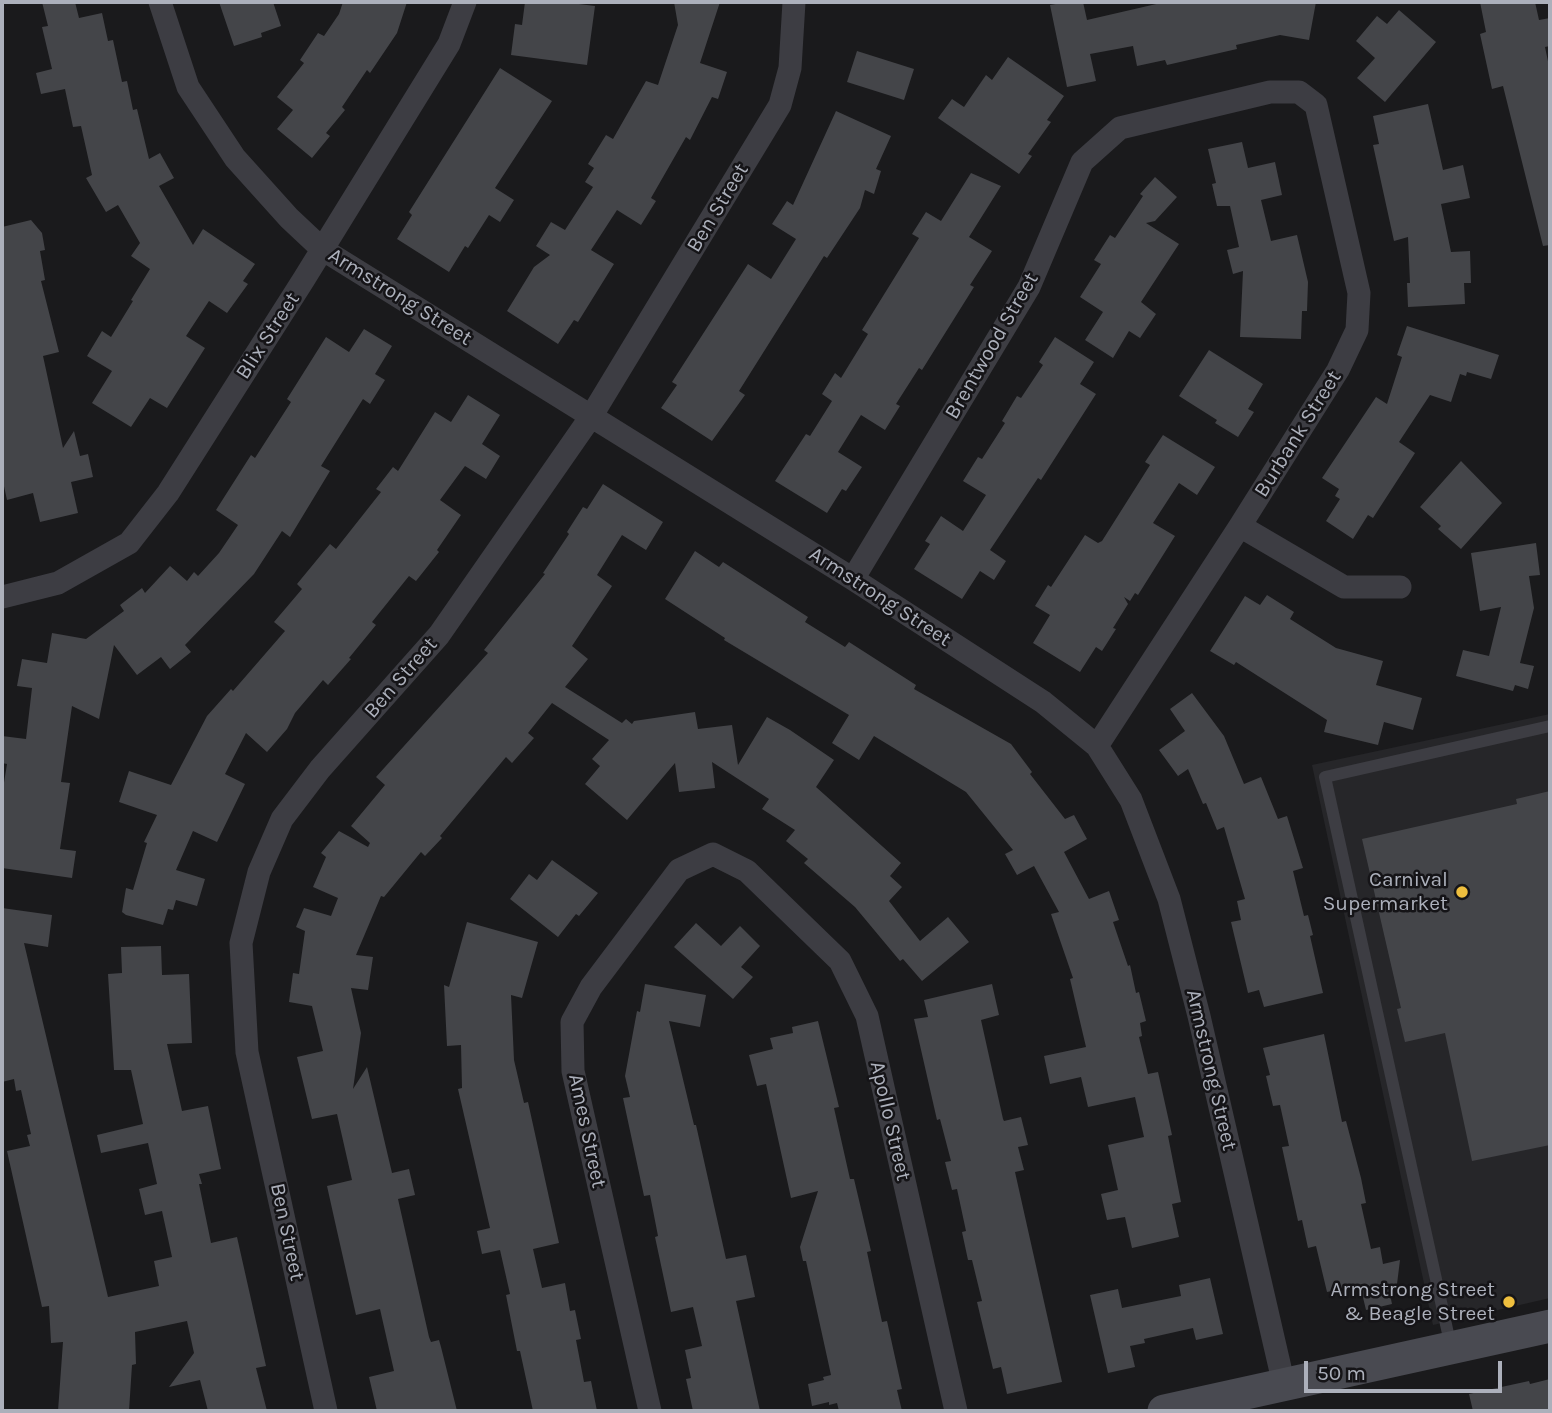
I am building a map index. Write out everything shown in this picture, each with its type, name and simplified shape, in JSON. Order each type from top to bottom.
[{"type":"street","name":"Armstrong Street","points":[[160,2],[188,87],[235,158],[289,218],[322,249],[853,579],[1043,702],[1097,746],[1131,800],[1168,899],[1199,1016],[1287,1398]]},
{"type":"street","name":"Blix Street","points":[[2,597],[58,583],[129,543],[168,493],[449,44],[465,2]]},
{"type":"street","name":"Ben Street","points":[[326,1411],[247,1052],[241,943],[260,872],[282,819],[320,769],[439,635],[592,415],[780,105],[790,68],[794,2]]},
{"type":"street","name":"Brentwood Street","points":[[853,579],[1029,287],[1082,162],[1121,128],[1270,92],[1299,92]]},
{"type":"street","name":"Burbank Street","points":[[1097,746],[1338,370],[1357,330],[1359,293],[1316,105],[1299,92]]},
{"type":"street","points":[[1240,526],[1344,587],[1400,587]]},
{"type":"street","name":"Ames Street","points":[[650,1411],[573,1071],[572,1022],[591,987],[679,870],[713,854],[747,871]]},
{"type":"street","name":"Apollo Street","points":[[747,871],[840,961],[867,1016],[956,1411]]},
{"type":"street","points":[[1164,1411],[1287,1398],[1452,1348],[1550,1326]]},
{"type":"lane","points":[[1452,1348],[1325,776],[1550,726]]},
{"type":"shaded area","points":[[1550,714],[1550,1298],[1433,1325],[1312,765]]},
{"type":"building","points":[[42,2],[75,2],[79,18],[102,13],[108,41],[113,40],[122,82],[127,81],[133,110],[137,109],[149,159],[160,153],[174,178],[159,186],[193,245],[203,229],[255,264],[243,281],[248,284],[227,313],[209,301],[186,336],[205,348],[167,408],[150,398],[131,427],[92,403],[112,371],[87,356],[102,331],[111,337],[150,269],[131,256],[140,243],[118,205],[106,212],[86,178],[92,175],[81,126],[73,127],[65,89],[41,94],[36,73],[52,69],[42,27],[48,26]]},
{"type":"building","points":[[219,2],[273,2],[281,26],[261,33],[262,37],[234,46]]},
{"type":"building","points":[[343,2],[407,2],[397,33],[370,73],[367,70],[342,107],[345,110],[326,133],[330,136],[312,158],[277,129],[293,110],[277,97],[304,63],[300,60],[318,33],[324,36],[339,14]]},
{"type":"building","points":[[525,2],[563,2],[595,6],[587,65],[511,55],[515,24],[522,25]]},
{"type":"building","points":[[674,2],[720,2],[700,63],[727,72],[718,99],[712,97],[690,140],[686,137],[651,198],[656,201],[641,225],[617,210],[591,250],[614,264],[578,322],[574,320],[558,344],[507,311],[534,267],[550,255],[536,246],[551,222],[565,230],[593,187],[585,182],[594,168],[588,164],[606,135],[613,139],[646,81],[658,85],[678,25]]},
{"type":"building","points":[[1083,2],[1087,20],[1165,2],[1316,2],[1309,40],[1280,35],[1236,45],[1237,49],[1167,65],[1165,60],[1137,66],[1133,46],[1090,54],[1096,81],[1067,87],[1050,5]]},
{"type":"building","points":[[1480,2],[1535,2],[1539,20],[1550,18],[1550,46],[1545,47],[1550,71],[1550,245],[1543,246],[1503,86],[1492,89],[1480,34],[1486,32]]},
{"type":"building","points":[[1399,10],[1436,42],[1385,102],[1357,78],[1375,58],[1356,41],[1377,16],[1387,24]]},
{"type":"building","points":[[857,51],[914,69],[904,100],[847,82]]},
{"type":"building","points":[[1008,57],[1064,96],[1047,120],[1051,122],[1028,154],[1032,156],[1019,174],[938,118],[952,99],[964,107],[986,75],[992,80]]},
{"type":"building","points":[[500,68],[552,101],[495,188],[514,200],[500,222],[489,215],[449,272],[397,239],[412,215],[409,212]]},
{"type":"building","points":[[1428,104],[1443,170],[1463,165],[1470,198],[1441,204],[1451,252],[1470,251],[1471,283],[1464,283],[1465,304],[1408,307],[1408,237],[1394,241],[1373,145],[1379,144],[1373,116]]},
{"type":"building","points":[[836,111],[891,136],[876,169],[881,171],[874,194],[865,190],[860,208],[827,258],[824,256],[739,391],[745,395],[712,441],[661,408],[677,385],[672,382],[748,264],[771,279],[796,239],[772,224],[787,201],[793,205]]},
{"type":"building","points":[[1242,142],[1248,168],[1275,162],[1282,195],[1261,200],[1271,241],[1297,235],[1308,282],[1307,311],[1302,311],[1301,339],[1240,337],[1243,271],[1233,274],[1227,250],[1239,247],[1230,206],[1217,206],[1212,184],[1216,183],[1208,149]]},
{"type":"building","points":[[971,173],[1001,186],[969,237],[992,251],[970,285],[974,287],[922,370],[919,368],[896,404],[900,406],[885,430],[861,415],[838,452],[862,467],[846,491],[842,489],[827,513],[775,481],[806,434],[810,436],[832,401],[822,394],[835,373],[841,378],[868,334],[862,330],[919,238],[912,234],[926,212],[941,221]]},
{"type":"building","points":[[1155,177],[1177,197],[1155,221],[1146,223],[1179,244],[1141,302],[1156,314],[1140,338],[1129,331],[1113,358],[1085,340],[1103,312],[1080,297],[1101,264],[1094,260],[1110,235],[1115,238],[1143,196],[1140,194]]},
{"type":"building","points":[[31,220],[42,233],[45,250],[40,251],[45,280],[41,281],[59,352],[43,356],[63,448],[74,431],[80,456],[88,454],[93,477],[71,482],[78,513],[40,522],[33,493],[7,500],[2,477],[2,227]]},
{"type":"building","points":[[1407,326],[1499,355],[1491,379],[1467,372],[1466,376],[1460,374],[1451,402],[1430,395],[1399,442],[1415,453],[1373,518],[1368,515],[1353,539],[1326,521],[1340,499],[1335,496],[1339,489],[1322,478],[1376,397],[1387,404],[1402,357],[1397,355]]},
{"type":"building","points":[[364,329],[392,346],[375,374],[385,380],[370,404],[363,399],[321,466],[330,471],[290,537],[282,531],[254,574],[185,645],[191,652],[170,669],[161,657],[137,675],[114,645],[99,719],[72,706],[61,782],[70,783],[60,849],[76,851],[72,878],[2,868],[2,795],[7,764],[2,763],[2,736],[26,739],[32,688],[17,686],[22,659],[47,663],[52,633],[86,639],[124,611],[120,605],[142,588],[145,593],[170,566],[187,581],[194,572],[198,576],[219,553],[238,525],[216,510],[251,455],[255,458],[291,402],[287,399],[326,337],[349,352]]},
{"type":"building","points":[[1055,337],[1094,362],[1080,384],[1096,394],[1041,480],[1038,478],[990,550],[1006,561],[994,580],[980,571],[962,599],[914,569],[930,544],[925,541],[941,516],[963,531],[986,495],[963,481],[978,457],[982,459],[1005,423],[1002,421],[1017,396],[1021,398],[1043,365],[1039,362]]},
{"type":"building","points":[[1209,350],[1263,384],[1248,409],[1254,412],[1238,437],[1179,396]]},
{"type":"building","points":[[468,395],[500,415],[482,444],[500,456],[486,479],[465,466],[440,500],[461,515],[437,550],[439,552],[416,581],[409,576],[372,622],[376,625],[349,658],[351,659],[328,685],[323,680],[267,752],[246,733],[225,774],[245,784],[217,842],[193,831],[176,870],[205,879],[197,906],[176,900],[173,910],[168,909],[163,925],[126,915],[122,912],[126,888],[133,890],[147,843],[144,842],[157,815],[119,802],[129,771],[171,785],[207,716],[231,689],[233,691],[285,631],[274,622],[302,589],[297,584],[330,544],[336,549],[381,492],[376,489],[393,467],[398,471],[435,412],[451,422]]},
{"type":"building","points":[[1163,435],[1215,467],[1197,495],[1179,483],[1153,523],[1175,536],[1138,595],[1135,593],[1130,601],[1124,597],[1128,604],[1113,628],[1116,629],[1102,651],[1096,647],[1080,672],[1033,643],[1050,615],[1035,606],[1048,585],[1051,587],[1085,535],[1098,543],[1102,541],[1150,465],[1145,462]]},
{"type":"building","points":[[1461,461],[1502,503],[1461,549],[1438,529],[1441,526],[1420,507]]},
{"type":"building","points":[[603,484],[663,522],[646,550],[622,535],[597,575],[612,586],[572,646],[588,659],[565,687],[622,723],[626,719],[632,724],[634,721],[695,712],[698,729],[732,725],[738,765],[767,717],[790,730],[834,760],[816,787],[901,863],[890,876],[902,887],[889,901],[920,941],[948,917],[969,942],[922,981],[903,959],[900,961],[855,907],[804,863],[808,859],[786,841],[795,830],[762,809],[769,799],[712,762],[715,788],[679,792],[675,763],[627,820],[585,784],[600,766],[592,759],[609,740],[552,703],[528,733],[534,738],[512,763],[506,757],[440,836],[442,838],[425,856],[421,852],[384,897],[381,896],[356,955],[373,957],[368,990],[351,988],[361,1033],[353,1089],[367,1067],[392,1173],[409,1169],[415,1195],[398,1199],[429,1337],[431,1342],[439,1340],[457,1411],[377,1411],[369,1377],[394,1371],[380,1309],[356,1315],[327,1186],[352,1180],[337,1114],[312,1119],[297,1057],[323,1051],[312,1006],[289,1002],[293,973],[299,974],[305,931],[296,927],[304,908],[331,916],[338,898],[313,887],[326,857],[321,853],[339,831],[368,847],[370,843],[351,826],[385,785],[376,777],[488,653],[484,650],[545,574],[543,573],[583,507],[587,509]]},
{"type":"building","points":[[1536,543],[1540,575],[1529,576],[1534,608],[1520,663],[1534,666],[1528,689],[1515,685],[1513,691],[1456,676],[1463,650],[1489,656],[1501,607],[1480,611],[1471,553]]},
{"type":"building","points":[[695,551],[719,567],[723,562],[808,617],[805,622],[845,647],[849,642],[916,685],[914,689],[1011,744],[1032,772],[1030,774],[1065,819],[1074,815],[1087,839],[1064,852],[1089,899],[1109,891],[1119,920],[1113,922],[1128,966],[1130,965],[1136,993],[1139,992],[1146,1021],[1140,1023],[1142,1036],[1139,1037],[1148,1074],[1158,1072],[1172,1135],[1168,1136],[1181,1202],[1172,1204],[1179,1237],[1132,1248],[1125,1217],[1107,1220],[1101,1194],[1118,1190],[1108,1145],[1144,1137],[1135,1097],[1088,1107],[1081,1077],[1050,1084],[1044,1056],[1086,1047],[1070,979],[1073,978],[1051,914],[1059,912],[1034,866],[1017,875],[1005,854],[1013,850],[966,792],[874,736],[859,760],[832,743],[849,715],[724,640],[725,638],[665,599]]},
{"type":"building","points":[[1267,595],[1294,612],[1290,619],[1336,648],[1383,661],[1376,685],[1422,698],[1413,730],[1384,722],[1378,745],[1324,732],[1327,720],[1236,662],[1234,665],[1210,651],[1245,596],[1260,605]]},
{"type":"building","points":[[1192,693],[1224,736],[1244,784],[1261,777],[1278,819],[1287,816],[1303,868],[1293,871],[1304,916],[1308,915],[1313,935],[1310,936],[1323,993],[1264,1007],[1259,990],[1248,993],[1231,922],[1241,920],[1237,901],[1245,899],[1224,827],[1217,830],[1188,769],[1178,776],[1159,750],[1185,731],[1170,709]]},
{"type":"building","points":[[1550,791],[1550,1145],[1472,1161],[1445,1033],[1405,1042],[1397,1009],[1401,1008],[1362,839],[1517,804],[1516,799]]},
{"type":"building","points":[[552,860],[598,893],[579,916],[576,914],[558,937],[510,899],[529,874],[537,880]]},
{"type":"building","points":[[2,908],[52,915],[48,947],[24,943],[108,1297],[159,1286],[154,1261],[172,1257],[162,1211],[145,1215],[139,1189],[157,1184],[148,1143],[101,1153],[97,1135],[143,1124],[131,1070],[114,1070],[108,974],[122,973],[121,947],[161,946],[162,975],[189,974],[192,1043],[167,1044],[182,1111],[208,1106],[221,1169],[199,1174],[202,1184],[199,1184],[211,1243],[237,1237],[266,1366],[256,1368],[267,1411],[208,1411],[200,1380],[169,1387],[194,1353],[187,1321],[135,1332],[136,1364],[132,1365],[129,1411],[58,1411],[63,1342],[51,1343],[49,1306],[42,1307],[7,1151],[30,1146],[27,1135],[31,1134],[21,1090],[16,1091],[14,1079],[2,1082]]},
{"type":"building","points":[[467,922],[538,942],[522,998],[511,995],[514,1060],[524,1103],[528,1102],[559,1243],[533,1249],[542,1288],[565,1283],[570,1311],[575,1310],[581,1339],[576,1340],[584,1382],[591,1381],[597,1411],[533,1411],[520,1351],[517,1351],[506,1295],[510,1294],[500,1250],[482,1254],[477,1231],[490,1228],[458,1089],[462,1088],[461,1045],[447,1046],[444,985],[449,987]]},
{"type":"building","points":[[696,923],[721,946],[740,926],[760,946],[741,967],[753,977],[733,999],[674,947]]},
{"type":"building","points":[[645,984],[706,995],[700,1027],[669,1021],[726,1259],[746,1255],[755,1297],[736,1301],[760,1411],[693,1411],[686,1379],[691,1378],[685,1350],[702,1346],[693,1307],[671,1312],[655,1237],[658,1236],[650,1195],[644,1196],[623,1098],[630,1097],[625,1076]]},
{"type":"building","points":[[992,984],[999,1015],[981,1020],[1003,1119],[1021,1117],[1028,1145],[1018,1147],[1024,1170],[1015,1172],[1062,1382],[1007,1394],[1001,1367],[993,1369],[977,1302],[982,1301],[962,1232],[966,1231],[957,1189],[952,1190],[945,1162],[951,1161],[940,1119],[937,1120],[914,1019],[928,1017],[924,1000]]},
{"type":"building","points":[[818,1021],[839,1107],[834,1108],[850,1179],[854,1179],[871,1251],[867,1252],[882,1322],[887,1321],[902,1389],[897,1390],[902,1411],[839,1411],[837,1403],[829,1405],[829,1402],[812,1406],[808,1384],[824,1380],[823,1377],[831,1375],[806,1261],[803,1261],[800,1247],[818,1191],[791,1198],[766,1084],[757,1086],[749,1055],[773,1049],[770,1038],[793,1033],[792,1027]]},
{"type":"building","points":[[1324,1034],[1342,1122],[1346,1121],[1361,1178],[1366,1203],[1361,1204],[1371,1249],[1380,1247],[1383,1264],[1400,1260],[1397,1284],[1388,1285],[1392,1304],[1366,1310],[1360,1285],[1327,1292],[1316,1246],[1308,1248],[1302,1220],[1298,1221],[1282,1147],[1289,1146],[1280,1105],[1273,1106],[1266,1076],[1270,1075],[1263,1048]]},
{"type":"building","points":[[1210,1278],[1223,1334],[1196,1340],[1193,1328],[1144,1339],[1145,1343],[1130,1346],[1135,1367],[1108,1373],[1090,1295],[1118,1289],[1122,1308],[1181,1296],[1179,1285]]},
{"type":"building","points":[[1550,1379],[1550,1411],[1473,1411],[1469,1394]]},
{"type":"place","name":"Carnival Supermarket","points":[[1462,892]]},
{"type":"place","name":"Armstrong Street & Beagle Street","points":[[1509,1302]]}]
